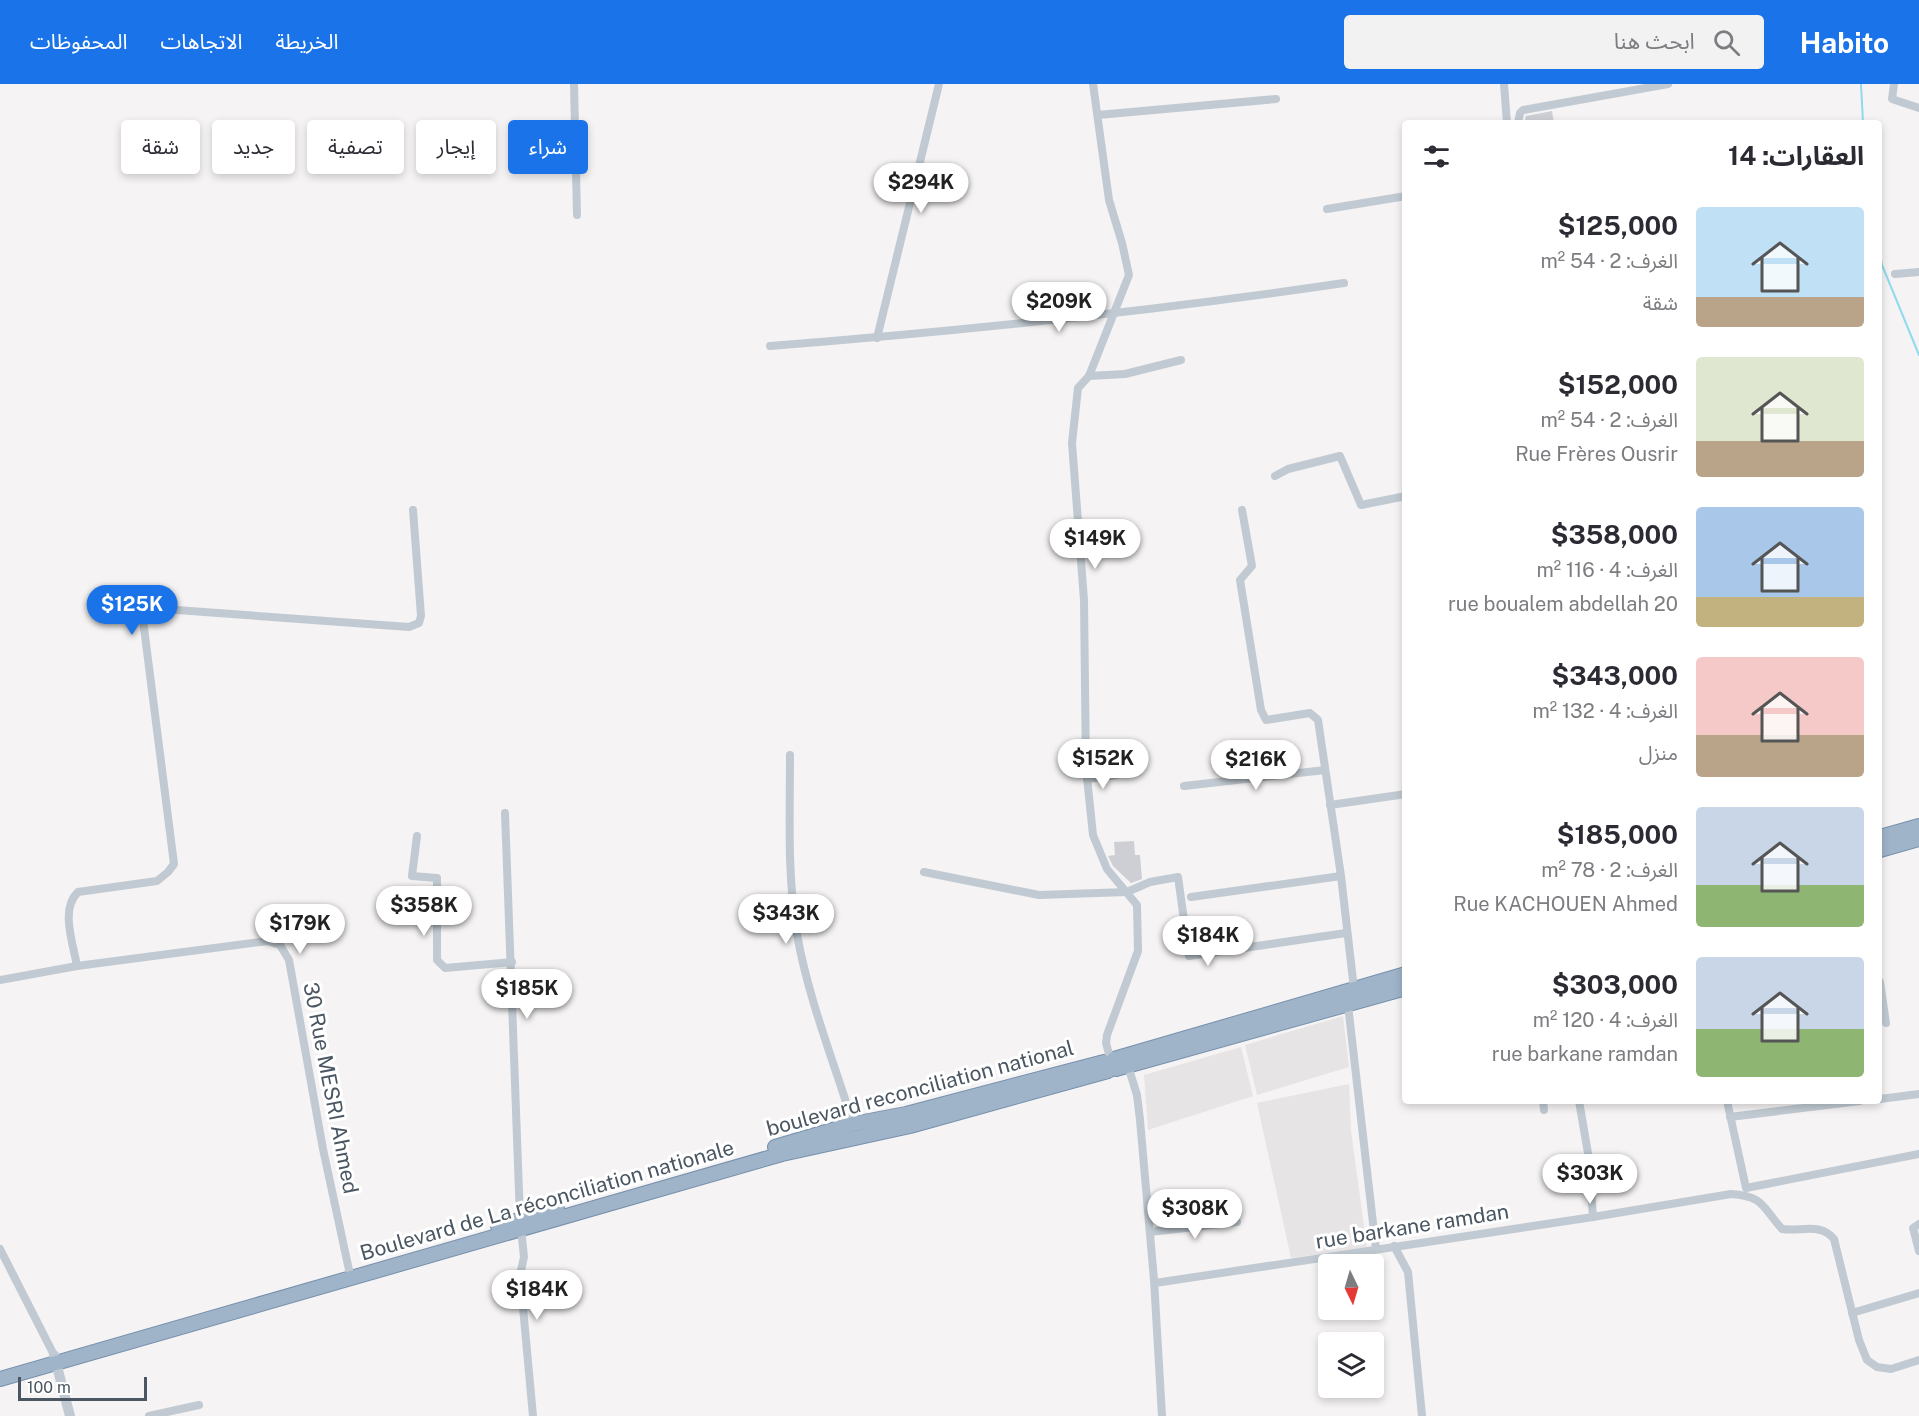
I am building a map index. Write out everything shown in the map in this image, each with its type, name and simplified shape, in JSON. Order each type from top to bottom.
[{"type":"highway","points":[[1882,836],[1919,826]]},
{"type":"highway","points":[[1882,849],[1919,839]]},
{"type":"highway","points":[[1113,1064],[1402,975]]},
{"type":"highway","points":[[1113,1064],[1402,989]]},
{"type":"highway","name":"boulevard reconciliation national","points":[[55,1359],[349,1270],[521,1224],[853,1124],[906,1114],[1113,1064]]},
{"type":"highway","name":"Boulevard de La réconciliation nationale","points":[[0,1379],[55,1359],[521,1224],[782,1154],[910,1126],[1113,1064]]},
{"type":"highway","name":"Boulevard de La réconciliation nationale","points":[[0,1370],[55,1359]]},
{"type":"street","points":[[574,84],[577,216]]},
{"type":"street","points":[[878,338],[939,84]]},
{"type":"street","points":[[1093,84],[1109,200],[1129,275],[1089,376],[1078,388],[1072,443],[1084,600],[1087,778],[1093,835],[1107,869],[1137,905],[1138,951],[1106,1043],[1113,1064],[1137,1095],[1155,1283],[1162,1416]]},
{"type":"street","points":[[1504,84],[1507,120]]},
{"type":"street","points":[[1519,120],[1520,112],[1523,110],[1668,84]]},
{"type":"street","points":[[1894,84],[1892,99],[1919,108]]},
{"type":"street","points":[[1098,115],[1276,99]]},
{"type":"street","points":[[1327,209],[1402,197]]},
{"type":"street","points":[[1894,274],[1919,272]]},
{"type":"street","points":[[770,346],[878,338],[1115,314],[1344,283]]},
{"type":"street","points":[[1089,376],[1125,374],[1181,360]]},
{"type":"street","points":[[1275,476],[1288,469],[1340,456],[1361,505],[1402,497]]},
{"type":"street","points":[[77,966],[68,911],[70,900],[78,892],[157,881],[174,864],[142,612],[149,608],[409,627],[419,623],[421,616],[413,510]]},
{"type":"street","points":[[1242,510],[1252,566],[1240,580],[1261,710],[1266,720],[1310,713],[1318,720],[1341,876],[1353,989]]},
{"type":"street","points":[[790,755],[790,878],[797,936],[853,1124]]},
{"type":"street","points":[[1184,786],[1325,770]]},
{"type":"street","points":[[1087,778],[1117,775]]},
{"type":"street","points":[[1330,805],[1402,795]]},
{"type":"street","points":[[505,813],[524,1257],[520,1275],[533,1416]]},
{"type":"street","points":[[417,836],[412,876],[437,878],[437,960],[445,968],[512,962]]},
{"type":"street","points":[[924,872],[1039,895],[1127,892],[1150,882],[1178,877],[1189,956],[1346,933]]},
{"type":"street","points":[[1191,897],[1341,876]]},
{"type":"street","name":"30 Rue MESRI Ahmed","points":[[0,980],[77,966],[268,941],[280,945],[289,960],[323,1149],[349,1270]]},
{"type":"street","points":[[1882,996],[1886,1023]]},
{"type":"street","points":[[1348,1005],[1376,1249]]},
{"type":"street","points":[[1882,1099],[1919,1094]]},
{"type":"street","points":[[1580,1104],[1589,1159],[1593,1217]]},
{"type":"street","points":[[1728,1104],[1746,1188],[1919,1154]]},
{"type":"street","points":[[1730,1117],[1836,1104]]},
{"type":"street","name":"rue barkane ramdan","points":[[1155,1283],[1731,1194],[1750,1195],[1782,1229],[1793,1231],[1819,1228],[1828,1232],[1834,1239],[1852,1313],[1867,1360],[1877,1367],[1891,1369],[1919,1360]]},
{"type":"street","points":[[1150,1232],[1237,1222]]},
{"type":"street","points":[[1919,1224],[1913,1228],[1919,1251]]},
{"type":"street","points":[[1394,1246],[1408,1272],[1422,1416]]},
{"type":"street","points":[[0,1249],[55,1359],[70,1416]]},
{"type":"street","points":[[1852,1313],[1919,1293]]},
{"type":"street","points":[[149,1416],[199,1405]]},
{"type":"shaded area","points":[[1343,1016],[1349,1067],[1257,1095],[1245,1045]]},
{"type":"shaded area","points":[[1241,1047],[1253,1096],[1148,1130],[1144,1075]]},
{"type":"shaded area","points":[[1349,1084],[1351,1131],[1367,1248],[1291,1258],[1257,1103]]},
{"type":"building","points":[[1552,111],[1554,120],[1525,120],[1526,116]]},
{"type":"building","points":[[1134,841],[1135,855],[1140,855],[1142,879],[1131,883],[1113,866],[1108,856],[1115,855],[1114,842]]},
{"type":"waterway","points":[[1861,84],[1863,120]]},
{"type":"waterway","points":[[1882,265],[1919,355]]}]
